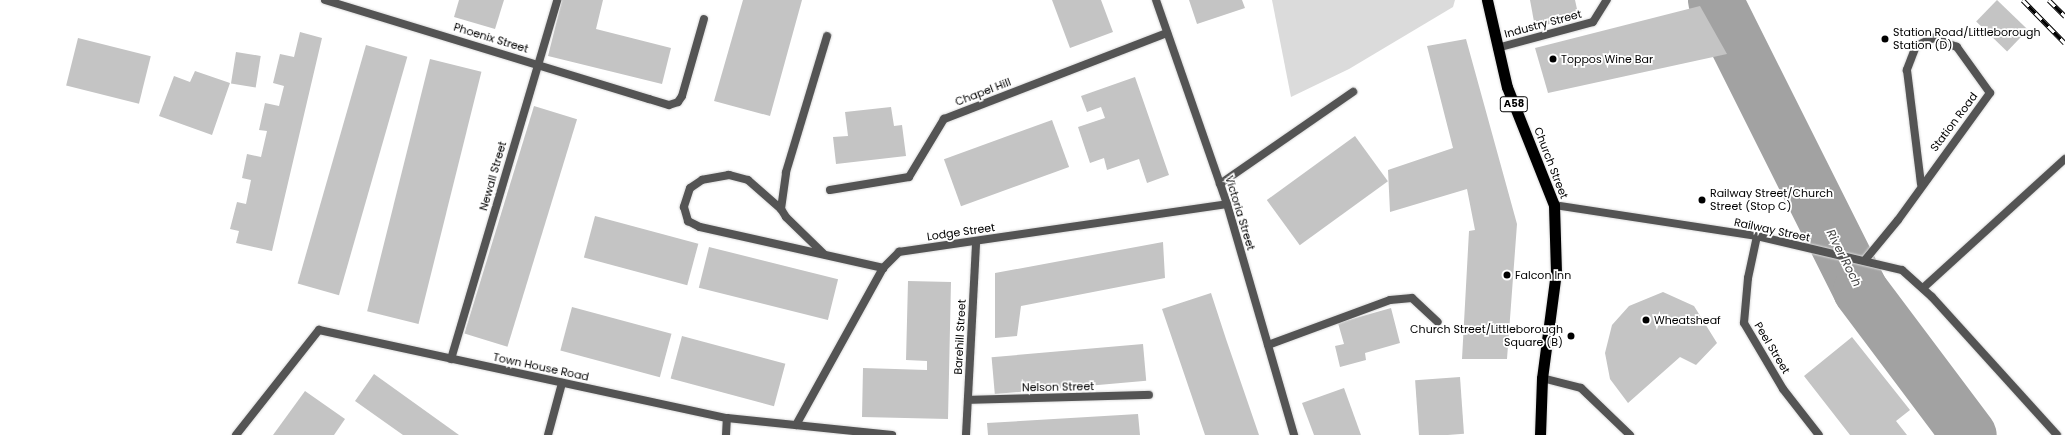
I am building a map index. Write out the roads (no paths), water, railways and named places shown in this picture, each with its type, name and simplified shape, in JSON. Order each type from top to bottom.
[{"type":"highway","name":"Church Street","points":[[1487,0],[1507,87],[1554,205],[1556,272],[1542,378],[1540,435]]},
{"type":"street","name":"Phoenix Street","points":[[325,0],[538,64],[669,106],[678,102],[682,96],[704,19]]},
{"type":"street","name":"Newall Street","points":[[450,359],[557,0]]},
{"type":"street","name":"Victoria Street","points":[[1156,0],[1227,204],[1294,435]]},
{"type":"street","name":"Industry Street","points":[[1497,48],[1593,22],[1607,0]]},
{"type":"street","name":"Chapel Hill","points":[[830,190],[909,177],[944,118],[1168,33]]},
{"type":"street","points":[[781,209],[786,172],[827,36]]},
{"type":"street","name":"Station Road","points":[[1865,260],[1898,220],[1921,184],[1990,93],[1956,47],[1933,38],[1916,46],[1907,70],[1921,184]]},
{"type":"street","points":[[1220,184],[1353,92]]},
{"type":"street","points":[[1923,288],[2065,159]]},
{"type":"street","points":[[825,254],[786,217],[781,209],[748,180],[729,175],[702,180],[690,188],[684,207],[688,220],[700,227],[883,268]]},
{"type":"street","name":"Lodge Street","points":[[796,425],[883,268],[898,252],[1227,204]]},
{"type":"street","name":"Railway Street","points":[[1554,205],[1757,236],[1865,260],[1902,270],[1923,288],[2057,435]]},
{"type":"street","name":"Peel Street","points":[[1757,236],[1748,278],[1744,323],[1783,389],[1820,435]]},
{"type":"street","name":"Barehill Street","points":[[966,435],[976,241]]},
{"type":"street","points":[[1268,345],[1390,300],[1412,298],[1438,322]]},
{"type":"street","name":"Town House Road","points":[[236,435],[319,330],[727,418],[892,435]]},
{"type":"street","points":[[1542,378],[1581,388],[1630,435]]},
{"type":"street","points":[[548,435],[562,383]]},
{"type":"street","name":"Nelson Street","points":[[968,400],[1149,395]]},
{"type":"street","points":[[726,435],[727,418]]},
{"type":"waterway","name":"River Roch","points":[[1715,0],[1860,290],[1969,435]]},
{"type":"railway","points":[[2023,0],[2065,43]]},
{"type":"railway","points":[[2049,0],[2065,16]]},
{"type":"place","name":"Station Road/Littleborough Station (D)","points":[[1885,39]]},
{"type":"place","name":"Toppos Wine Bar","points":[[1553,59]]},
{"type":"place","name":"Railway Street/Church Street (Stop C)","points":[[1702,200]]},
{"type":"place","name":"Falcon Inn","points":[[1507,275]]},
{"type":"place","name":"Wheatsheaf","points":[[1646,320]]},
{"type":"place","name":"Church Street/Littleborough Square (B)","points":[[1571,336]]}]
